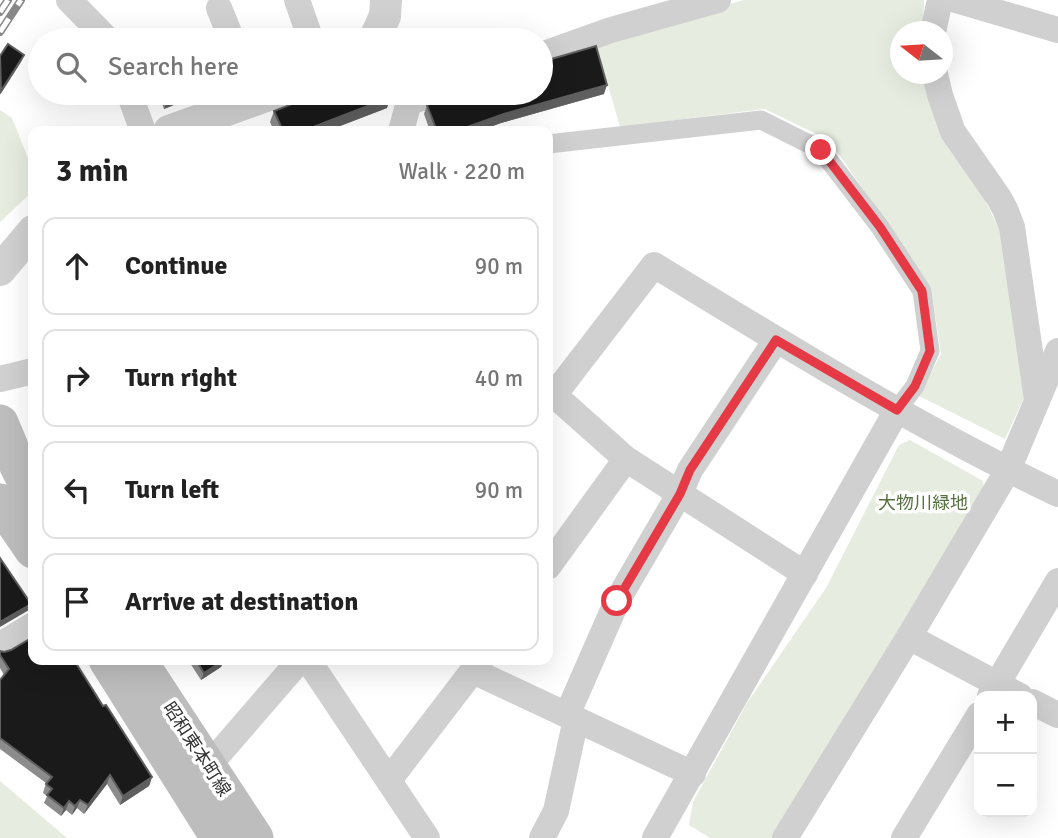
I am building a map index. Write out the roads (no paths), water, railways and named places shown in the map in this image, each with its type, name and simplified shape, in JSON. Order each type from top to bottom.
[{"type":"main road","points":[[0,423],[16,497],[28,534]]},
{"type":"main road","name":"昭和東本町線","points":[[111,665],[198,778],[255,838]]},
{"type":"main road","name":"昭和東本町線","points":[[141,665],[198,778],[219,838]]},
{"type":"street","points":[[69,0],[96,28]]},
{"type":"street","points":[[297,0],[307,28]]},
{"type":"street","points":[[380,28],[385,16],[386,0]]},
{"type":"street","points":[[553,51],[611,30],[718,0]]},
{"type":"street","points":[[935,21],[940,0]]},
{"type":"street","points":[[956,0],[1058,30]]},
{"type":"street","points":[[219,8],[228,28]]},
{"type":"street","points":[[938,84],[953,132],[999,198],[1012,227],[1037,401]]},
{"type":"street","points":[[133,105],[141,126]]},
{"type":"street","points":[[182,126],[235,105]]},
{"type":"street","points":[[401,126],[403,105]]},
{"type":"street","points":[[553,143],[761,120],[821,150],[880,227],[922,291],[930,351],[915,386],[897,410],[693,774],[663,835]]},
{"type":"street","points":[[0,270],[28,237]]},
{"type":"street","points":[[553,391],[654,265],[897,410],[1058,494]]},
{"type":"street","points":[[542,838],[555,811],[571,717],[617,601],[680,494],[690,470],[776,340]]},
{"type":"street","points":[[785,838],[1008,470],[1058,351]]},
{"type":"street","points":[[0,379],[28,372]]},
{"type":"street","points":[[553,396],[626,459],[805,574]]},
{"type":"street","points":[[553,560],[626,459]]},
{"type":"street","points":[[1003,691],[1058,581]]},
{"type":"street","points":[[0,645],[28,628]]},
{"type":"street","points":[[909,637],[999,691]]},
{"type":"street","points":[[198,778],[296,665]]},
{"type":"street","points":[[311,665],[427,838]]},
{"type":"street","points":[[389,780],[477,666],[571,717],[693,774]]},
{"type":"street","points":[[1037,704],[1058,715]]},
{"type":"street","points":[[904,838],[974,723]]},
{"type":"railway","points":[[0,12],[8,0]]},
{"type":"railway","points":[[0,32],[21,0]]},
{"type":"park label","name":"大物川緑地","points":[[923,503]]}]
